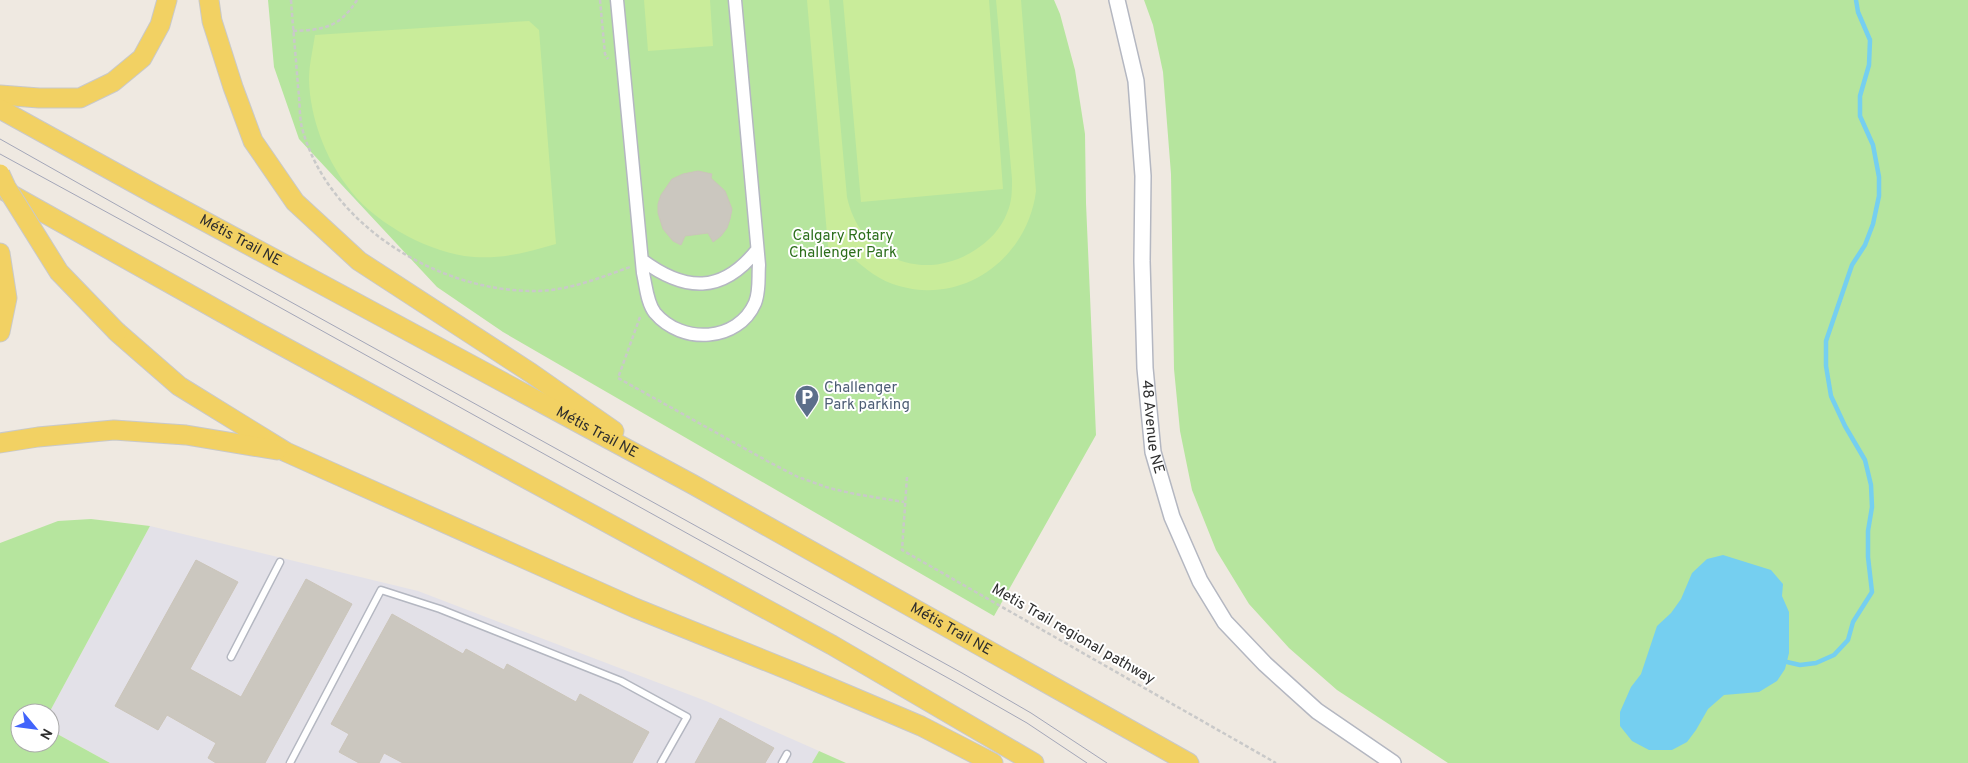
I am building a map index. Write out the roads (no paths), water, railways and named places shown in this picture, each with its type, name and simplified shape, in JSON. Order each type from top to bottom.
[{"type":"main road","points":[[0,95],[39,98],[80,98],[113,82],[142,58],[160,25],[167,0]]},
{"type":"main road","points":[[209,0],[212,21],[253,142],[296,202],[359,262],[532,373],[692,484]]},
{"type":"main road","name":"Métis Trail NE","points":[[0,109],[692,484],[1189,763]]},
{"type":"main road","points":[[0,174],[6,187],[59,272],[117,332],[179,386],[286,452],[635,608],[921,726],[994,763]]},
{"type":"main road","points":[[0,188],[281,345],[832,645],[1034,763]]},
{"type":"main road","points":[[0,253],[7,298],[0,332]]},
{"type":"main road","points":[[0,443],[38,437],[114,430],[186,435],[286,452]]},
{"type":"street","points":[[616,0],[636,259],[654,312],[668,325],[685,333],[698,336],[728,331],[742,322],[756,300],[758,285],[757,250],[735,0]]},
{"type":"street","name":"48 Avenue NE","points":[[1117,0],[1136,81],[1143,176],[1142,261],[1145,368],[1153,452],[1172,517],[1200,581],[1226,622],[1265,664],[1317,711],[1392,763]]},
{"type":"street","points":[[636,259],[682,282],[697,283],[727,278],[747,264],[757,250]]},
{"type":"lane","points":[[231,657],[280,562]]},
{"type":"lane","points":[[290,763],[381,590],[440,609],[621,681],[687,717],[661,763]]},
{"type":"lane","points":[[782,763],[787,754]]},
{"type":"water","points":[[1723,555],[1771,570],[1783,584],[1782,596],[1789,612],[1789,653],[1785,669],[1777,681],[1759,692],[1724,695],[1708,709],[1687,742],[1672,750],[1649,750],[1632,741],[1620,726],[1620,712],[1631,687],[1641,674],[1657,626],[1671,613],[1681,599],[1692,573],[1707,559]]},
{"type":"waterway","points":[[1787,662],[1800,665],[1816,663],[1834,655],[1848,640],[1853,622],[1872,592],[1868,557],[1868,531],[1872,507],[1871,485],[1865,460],[1845,426],[1831,396],[1826,366],[1826,341],[1852,265],[1865,245],[1873,224],[1879,196],[1879,177],[1873,145],[1860,116],[1860,96],[1869,65],[1870,40],[1858,12],[1856,0]]},
{"type":"tram line","points":[[0,139],[195,249],[962,673],[1031,713],[1107,763]]},
{"type":"tram line","points":[[0,154],[957,683],[1027,723],[1087,763]]},
{"type":"place","name":"Challenger Park parking","points":[[807,418]]},
{"type":"park label","name":"Calgary Rotary Challenger Park","points":[[843,244]]}]
